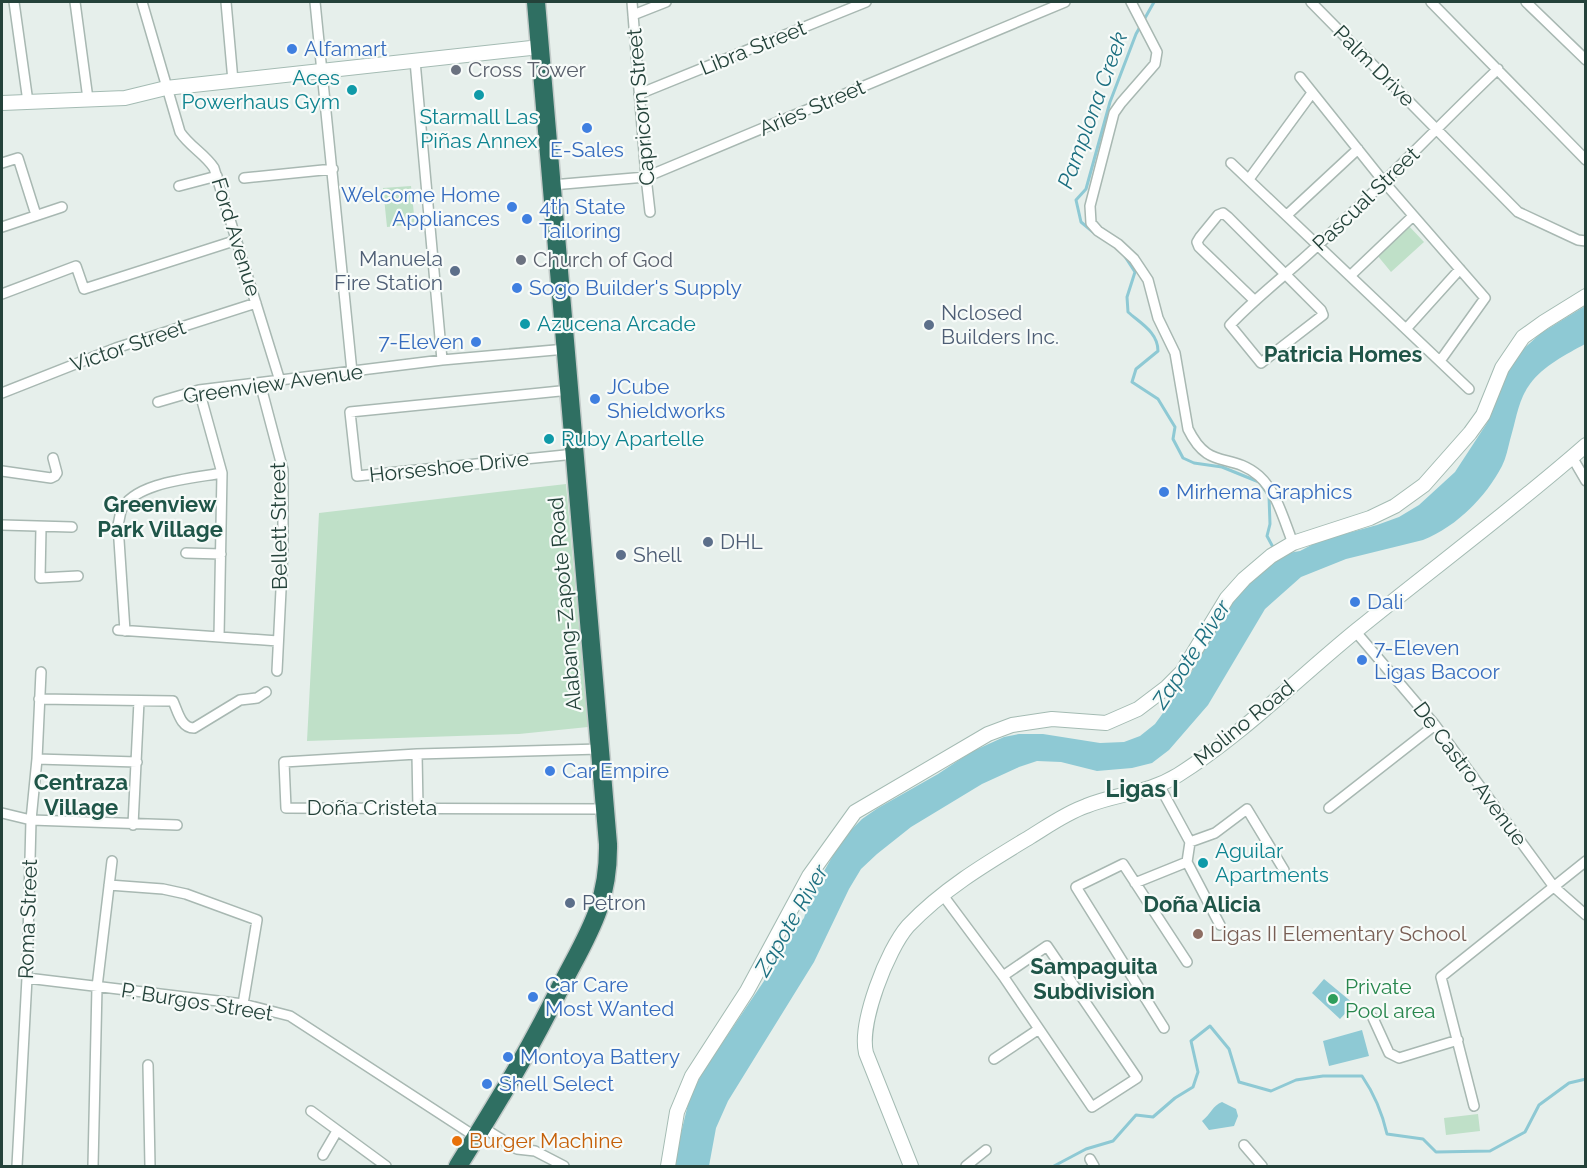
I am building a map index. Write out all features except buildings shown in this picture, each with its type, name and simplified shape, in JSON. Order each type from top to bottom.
[{"type":"highway","name":"Alabang-Zapote Road","points":[[458,1167],[523,1060],[594,924],[609,870],[536,2]]},
{"type":"main road","points":[[2,103],[125,98],[166,88],[540,47]]},
{"type":"main road","points":[[668,1167],[677,1112],[692,1076],[747,991],[809,876],[855,812],[988,734],[1012,725],[1052,719],[1106,723],[1138,709],[1167,687],[1182,672],[1227,598],[1270,556],[1291,544],[1370,518],[1395,506],[1424,485],[1480,420],[1502,368],[1523,337],[1586,296]]},
{"type":"main road","name":"Molino Road","points":[[911,1167],[866,1053],[864,1036],[879,981],[895,944],[908,927],[942,894],[994,858],[1072,813],[1093,803],[1139,793],[1159,785],[1195,764],[1256,717],[1355,631],[1491,525],[1586,445]]},
{"type":"street","points":[[14,2],[28,102]]},
{"type":"street","points":[[75,2],[88,99]]},
{"type":"street","name":"Ford Avenue","points":[[142,2],[180,132],[185,140],[210,161],[217,176],[280,381]]},
{"type":"street","points":[[226,2],[232,81]]},
{"type":"street","points":[[315,2],[352,372]]},
{"type":"street","name":"Capricorn Street","points":[[632,2],[650,212]]},
{"type":"street","points":[[633,15],[666,2]]},
{"type":"street","name":"Libra Street","points":[[639,94],[866,2]]},
{"type":"street","name":"Aries Street","points":[[552,185],[646,177],[1065,2]]},
{"type":"street","points":[[1131,2],[1157,52],[1157,59],[1114,113],[1090,206],[1091,223],[1134,259],[1148,280],[1158,318],[1176,353],[1188,429],[1193,440],[1210,456],[1246,466],[1260,477],[1274,496],[1291,544]]},
{"type":"street","name":"Palm Drive","points":[[1311,2],[1518,212],[1582,240]]},
{"type":"street","points":[[1431,2],[1586,160]]},
{"type":"street","points":[[1526,2],[1586,60]]},
{"type":"street","points":[[415,61],[442,360]]},
{"type":"street","name":"Pascual Street","points":[[1286,274],[1321,309],[1323,315],[1261,363],[1230,325],[1384,182],[1497,69]]},
{"type":"street","points":[[1300,77],[1384,182],[1485,298],[1440,361]]},
{"type":"street","points":[[1249,179],[1312,93]]},
{"type":"street","points":[[1287,215],[1358,149]]},
{"type":"street","points":[[2,163],[18,158],[36,215]]},
{"type":"street","points":[[1232,162],[1469,389]]},
{"type":"street","points":[[244,178],[333,169]]},
{"type":"street","points":[[179,186],[217,176]]},
{"type":"street","points":[[2,227],[62,207]]},
{"type":"street","points":[[1256,301],[1199,247],[1197,242],[1218,215],[1223,213],[1286,274]]},
{"type":"street","points":[[1350,276],[1413,216]]},
{"type":"street","points":[[2,294],[76,266],[84,289],[237,240]]},
{"type":"street","points":[[1406,329],[1460,269]]},
{"type":"street","name":"Victor Street","points":[[2,393],[116,348],[256,303]]},
{"type":"street","name":"Greenview Avenue","points":[[158,402],[199,390],[442,360],[566,349]]},
{"type":"street","name":"Bellett Street","points":[[260,383],[283,470],[283,549],[277,671]]},
{"type":"street","points":[[199,390],[222,473],[219,637]]},
{"type":"street","name":"Horseshoe Drive","points":[[570,390],[350,412],[357,476],[575,454]]},
{"type":"street","points":[[1572,457],[1586,481]]},
{"type":"street","points":[[2,471],[55,477],[57,473],[53,458]]},
{"type":"street","points":[[222,473],[149,489],[131,497],[121,510],[118,525],[121,631],[278,641]]},
{"type":"street","points":[[2,525],[41,528],[72,527]]},
{"type":"street","points":[[41,528],[40,578],[78,576]]},
{"type":"street","points":[[186,553],[221,554]]},
{"type":"street","name":"De Castro Avenue","points":[[1355,631],[1435,725],[1554,887],[1586,915]]},
{"type":"street","name":"Roma Street","points":[[17,1167],[27,978],[31,820],[37,759],[41,672]]},
{"type":"street","points":[[39,699],[173,701],[183,724],[188,728],[194,728],[240,700],[257,698],[266,692]]},
{"type":"street","points":[[134,825],[139,701]]},
{"type":"street","points":[[1329,808],[1435,725]]},
{"type":"street","name":"Doña Cristeta","points":[[600,749],[417,754],[284,762],[286,808],[604,809]]},
{"type":"street","points":[[417,754],[418,808]]},
{"type":"street","points":[[37,759],[137,762]]},
{"type":"street","points":[[1159,785],[1190,842],[1187,862],[1220,925]]},
{"type":"street","points":[[1190,842],[1215,833],[1247,809],[1284,870]]},
{"type":"street","points":[[2,813],[31,820],[177,825]]},
{"type":"street","points":[[93,1167],[97,987],[112,861]]},
{"type":"street","points":[[1474,1106],[1442,975],[1586,861]]},
{"type":"street","points":[[1135,883],[1187,862]]},
{"type":"street","points":[[1164,1028],[1076,887],[1123,864],[1187,962]]},
{"type":"street","points":[[109,885],[163,889],[186,894],[257,921],[243,1004]]},
{"type":"street","points":[[942,894],[1003,976],[1092,1107],[1137,1078],[1047,946],[1003,976]]},
{"type":"street","name":"P. Burgos Street","points":[[27,978],[243,1004],[290,1016],[479,1132],[517,1149],[536,1152],[564,1167]]},
{"type":"street","points":[[1373,1018],[1389,1053],[1399,1058],[1458,1040]]},
{"type":"street","points":[[994,1059],[1039,1029]]},
{"type":"street","points":[[148,1065],[150,1167]]},
{"type":"street","points":[[311,1110],[386,1167]]},
{"type":"street","points":[[323,1155],[337,1131]]},
{"type":"street","points":[[1244,1145],[1262,1167]]},
{"type":"street","points":[[966,1167],[987,1150]]},
{"type":"green space","points":[[411,186],[415,224],[387,227],[383,188]]},
{"type":"green space","points":[[1408,225],[1424,242],[1391,272],[1377,255]]},
{"type":"green space","points":[[566,484],[588,727],[519,734],[307,741],[319,513]]},
{"type":"green space","points":[[1478,1114],[1480,1131],[1446,1135],[1444,1118]]},
{"type":"water","points":[[1585,306],[1585,344],[1548,366],[1530,384],[1520,404],[1503,463],[1479,500],[1447,527],[1423,540],[1346,559],[1301,577],[1265,609],[1208,705],[1169,750],[1152,763],[1132,768],[1097,771],[1061,762],[1037,761],[1019,767],[982,784],[911,827],[861,869],[814,962],[728,1101],[716,1128],[709,1166],[673,1166],[690,1096],[704,1070],[764,981],[774,957],[804,918],[812,892],[835,852],[848,833],[862,819],[971,752],[1004,737],[1019,734],[1043,734],[1100,743],[1124,742],[1140,736],[1155,724],[1171,702],[1192,671],[1227,609],[1247,583],[1277,555],[1300,551],[1319,541],[1377,525],[1399,517],[1419,505],[1455,472],[1487,423],[1508,368],[1517,355],[1541,333]]},
{"type":"water","name":"Private Pool area","points":[[1324,979],[1354,1004],[1340,1019],[1312,993]]},
{"type":"water","points":[[1362,1030],[1369,1056],[1329,1066],[1323,1041]]},
{"type":"water","points":[[1222,1102],[1236,1109],[1238,1116],[1234,1126],[1209,1130],[1202,1121],[1216,1105]]},
{"type":"waterway","name":"Pamplona Creek","points":[[1093,232],[1081,222],[1076,200],[1086,189],[1110,102],[1136,34],[1154,2]]},
{"type":"waterway","name":"Pamplona Creek","points":[[1124,255],[1135,272],[1127,297],[1128,312],[1152,333],[1158,351],[1136,369],[1132,382],[1158,399],[1175,427],[1173,439],[1183,458],[1194,463],[1222,467],[1259,482],[1269,496],[1270,524],[1267,536],[1274,549]]},
{"type":"waterway","points":[[1054,1166],[1086,1149],[1113,1141],[1136,1115],[1153,1117],[1175,1098],[1193,1087],[1198,1072],[1191,1041],[1210,1026],[1229,1049],[1239,1082],[1271,1091],[1296,1080],[1323,1076],[1362,1076],[1378,1104],[1387,1134],[1423,1139],[1436,1152],[1490,1151],[1525,1132],[1539,1105],[1569,1083],[1586,1079]]},
{"type":"place","name":"Alfamart","points":[[292,49]]},
{"type":"place","name":"Cross Tower","points":[[456,70]]},
{"type":"place","name":"Aces Powerhaus Gym","points":[[352,90]]},
{"type":"place","name":"Starmall Las Piñas Annex","points":[[479,95]]},
{"type":"place","name":"E-Sales","points":[[587,128]]},
{"type":"place","name":"Welcome Home Appliances","points":[[512,207]]},
{"type":"place","name":"4th State Tailoring","points":[[527,219]]},
{"type":"place","name":"Church of God","points":[[521,260]]},
{"type":"place","name":"Manuela Fire Station","points":[[455,271]]},
{"type":"place","name":"Sogo Builder's Supply","points":[[517,288]]},
{"type":"place","name":"Azucena Arcade","points":[[525,324]]},
{"type":"place","name":"Nclosed Builders Inc.","points":[[929,325]]},
{"type":"place","name":"7-Eleven","points":[[476,342]]},
{"type":"place","name":"JCube Shieldworks","points":[[595,399]]},
{"type":"place","name":"Ruby Apartelle","points":[[549,439]]},
{"type":"place","name":"Mirhema Graphics","points":[[1164,492]]},
{"type":"place","name":"DHL","points":[[708,542]]},
{"type":"place","name":"Shell","points":[[621,555]]},
{"type":"place","name":"Dali","points":[[1355,602]]},
{"type":"place","name":"7-Eleven Ligas Bacoor","points":[[1362,660]]},
{"type":"place","name":"Car Empire","points":[[550,771]]},
{"type":"place","name":"Aguilar Apartments","points":[[1203,863]]},
{"type":"place","name":"Petron","points":[[570,903]]},
{"type":"place","name":"Ligas II Elementary School","points":[[1198,934]]},
{"type":"place","name":"Car Care Most Wanted","points":[[533,997]]},
{"type":"place","name":"Private Pool area","points":[[1333,999]]},
{"type":"place","name":"Montoya Battery","points":[[508,1057]]},
{"type":"place","name":"Shell Select","points":[[487,1084]]},
{"type":"place","name":"Burger Machine","points":[[457,1141]]},
{"type":"district","name":"Patricia Homes","points":[[1343,354]]},
{"type":"district","name":"Greenview Park Village","points":[[160,516]]},
{"type":"district","name":"Ligas I","points":[[1142,789]]},
{"type":"district","name":"Centraza Village","points":[[81,794]]},
{"type":"district","name":"Doña Alicia","points":[[1202,904]]},
{"type":"district","name":"Sampaguita Subdivision","points":[[1094,978]]},
{"type":"water label","name":"Zapote River","points":[[1191,654]]},
{"type":"water label","name":"Zapote River","points":[[791,920]]}]
